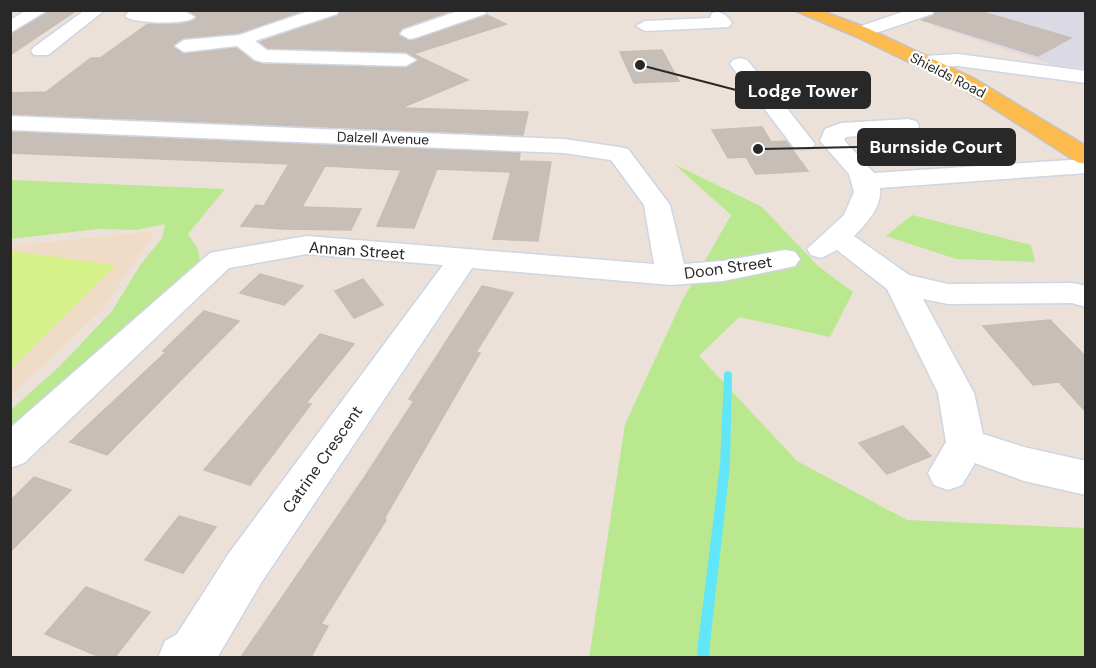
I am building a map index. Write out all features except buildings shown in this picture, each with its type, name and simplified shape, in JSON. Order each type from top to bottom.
[{"type":"main road","name":"Shields Road","points":[[802,10],[958,60],[1015,88]]},
{"type":"main road","name":"Shields Road","points":[[830,10],[1012,109],[1086,157]]},
{"type":"street","points":[[10,28],[40,10]]},
{"type":"street","points":[[41,51],[97,10]]},
{"type":"street","points":[[141,10],[134,15],[186,17]]},
{"type":"street","points":[[184,46],[241,40],[331,10]]},
{"type":"street","points":[[409,34],[479,10]]},
{"type":"street","points":[[869,30],[926,10]]},
{"type":"street","points":[[408,15],[432,27]]},
{"type":"street","points":[[654,46],[641,18],[723,23],[718,17]]},
{"type":"street","points":[[241,40],[262,56],[360,53],[406,60]]},
{"type":"street","points":[[925,62],[958,60],[1085,77]]},
{"type":"street","points":[[740,64],[803,144]]},
{"type":"street","points":[[1015,88],[1010,79],[1015,74],[1031,70]]},
{"type":"street","points":[[846,81],[788,84],[816,115],[832,141],[866,180],[867,198],[862,210],[829,243],[862,253],[899,284],[956,393],[957,458],[1024,464],[1086,478]]},
{"type":"street","points":[[764,97],[816,115],[841,130],[908,126]]},
{"type":"street","name":"Dalzell Avenue","points":[[10,123],[564,146],[619,154],[657,205],[671,275]]},
{"type":"street","points":[[866,180],[1086,166]]},
{"type":"street","name":"Annan Street","points":[[10,452],[220,260],[307,245],[671,275]]},
{"type":"street","name":"Catrine Crescent","points":[[182,657],[194,651],[245,568],[464,258]]},
{"type":"street","name":"Doon Street","points":[[671,275],[723,271],[784,259]]},
{"type":"street","points":[[899,284],[927,288],[952,296],[964,293],[1072,293],[1086,297]]},
{"type":"shaded area","points":[[960,11],[1085,11],[1085,67],[1066,69],[931,25]]},
{"type":"shaded area","points":[[155,231],[103,309],[11,395],[11,246]]},
{"type":"green space","points":[[674,164],[762,207],[818,266],[853,292],[830,337],[739,317],[699,356],[797,461],[907,520],[1085,528],[1085,657],[589,658],[625,424],[682,301],[731,215]]},
{"type":"green space","points":[[11,180],[225,189],[188,234],[198,249],[200,261],[11,432],[11,410],[61,365],[112,311],[141,264],[162,238],[165,224],[136,230],[98,229],[11,239]]},
{"type":"green space","points":[[912,215],[1031,245],[1035,262],[956,259],[886,236]]},
{"type":"green space","points":[[10,251],[116,265],[11,369]]},
{"type":"waterway","points":[[705,658],[703,652],[725,465],[728,374]]},
{"type":"place","name":"Lodge Tower","points":[[640,65]]},
{"type":"place","name":"Burnside Court","points":[[758,149]]}]
